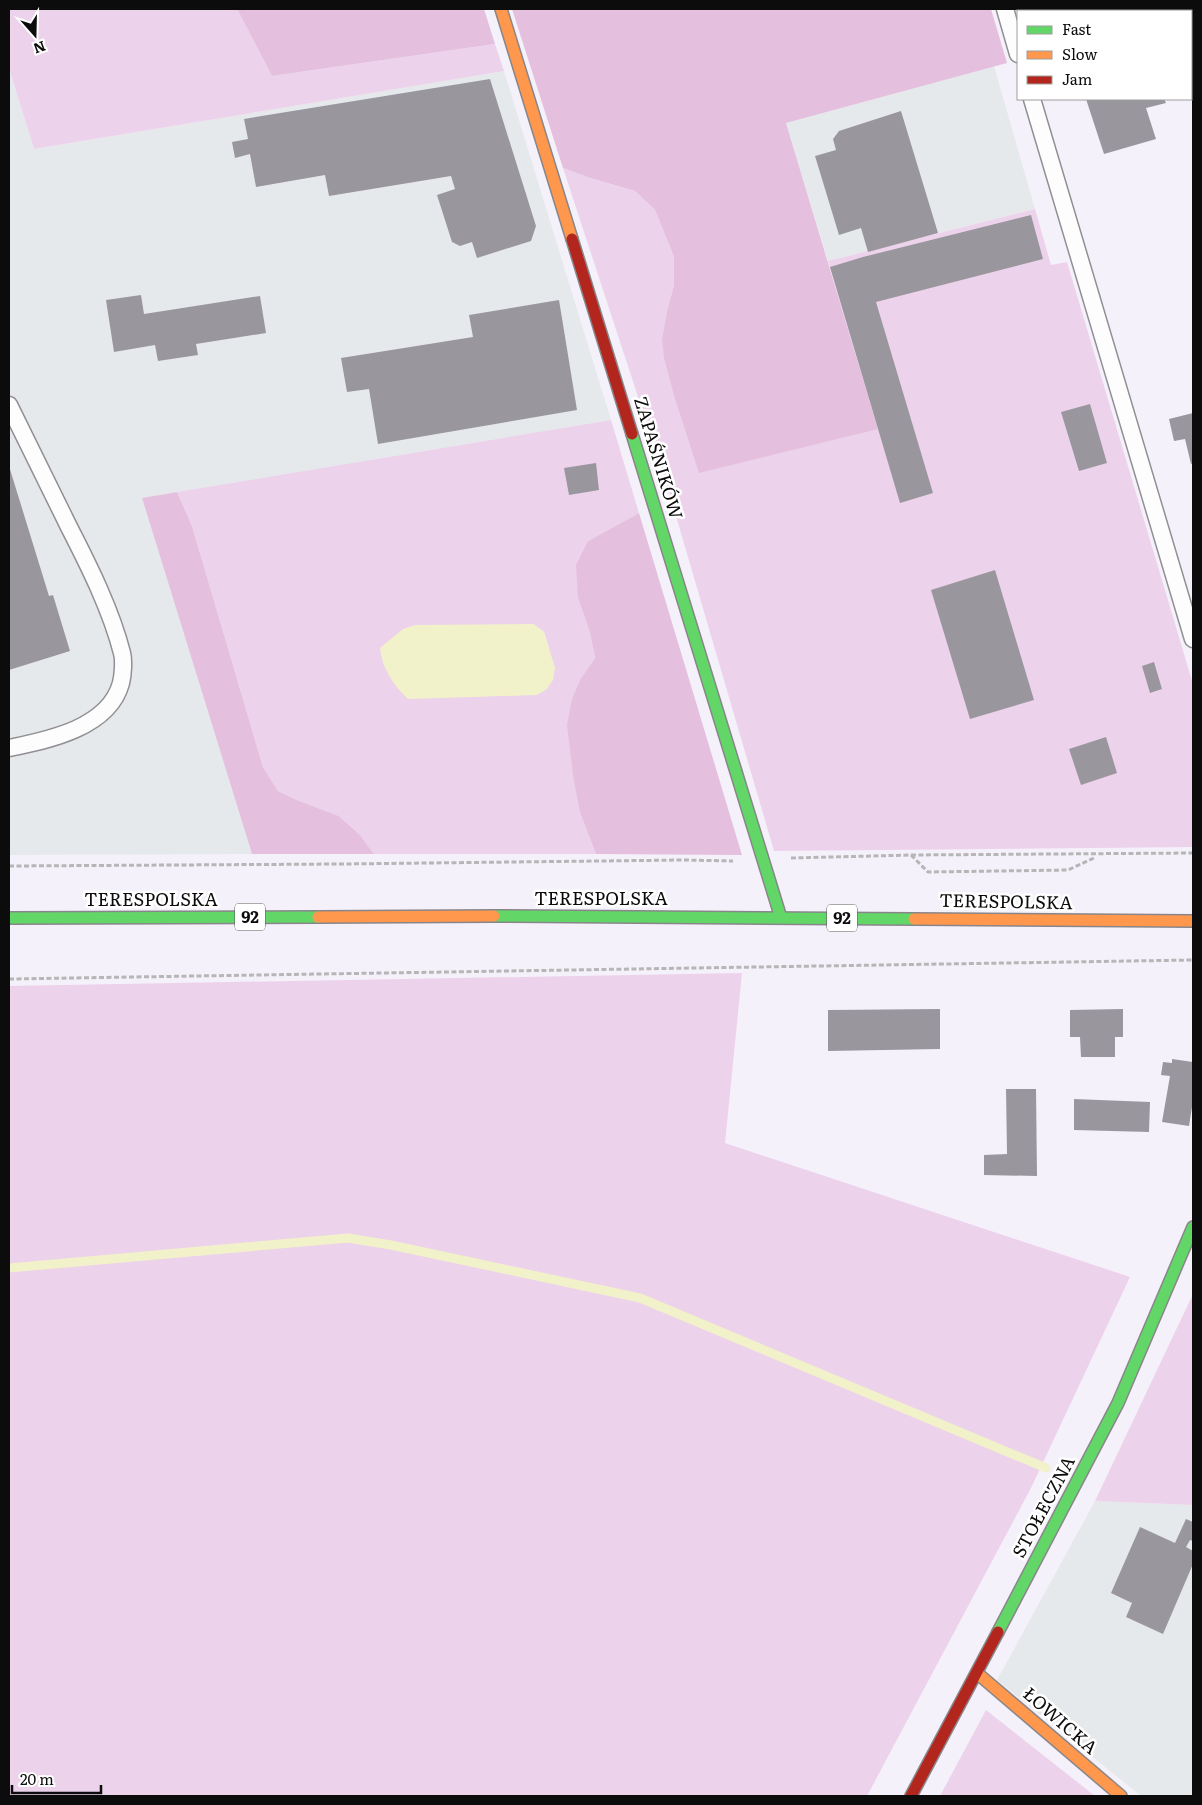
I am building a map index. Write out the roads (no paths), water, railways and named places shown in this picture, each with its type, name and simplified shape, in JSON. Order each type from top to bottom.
[{"type":"street","name":"ZAPAŚNIKÓW","points":[[501,9],[781,918]]},
{"type":"street","name":"TERESPOLSKA","points":[[9,918],[491,916],[1193,922]]},
{"type":"street","name":"STOŁECZNA","points":[[911,1796],[1118,1403],[1193,1226]]},
{"type":"street","name":"ŁOWICKA","points":[[976,1672],[1121,1796]]},
{"type":"lane","points":[[1005,9],[1017,51]]},
{"type":"lane","points":[[1032,100],[1193,639]]},
{"type":"lane","points":[[9,405],[96,580],[123,655],[121,683],[112,702],[100,713],[86,724],[62,734],[9,748]]},
{"type":"waterway","points":[[9,1268],[348,1238],[391,1245],[640,1298],[1046,1468]]}]
